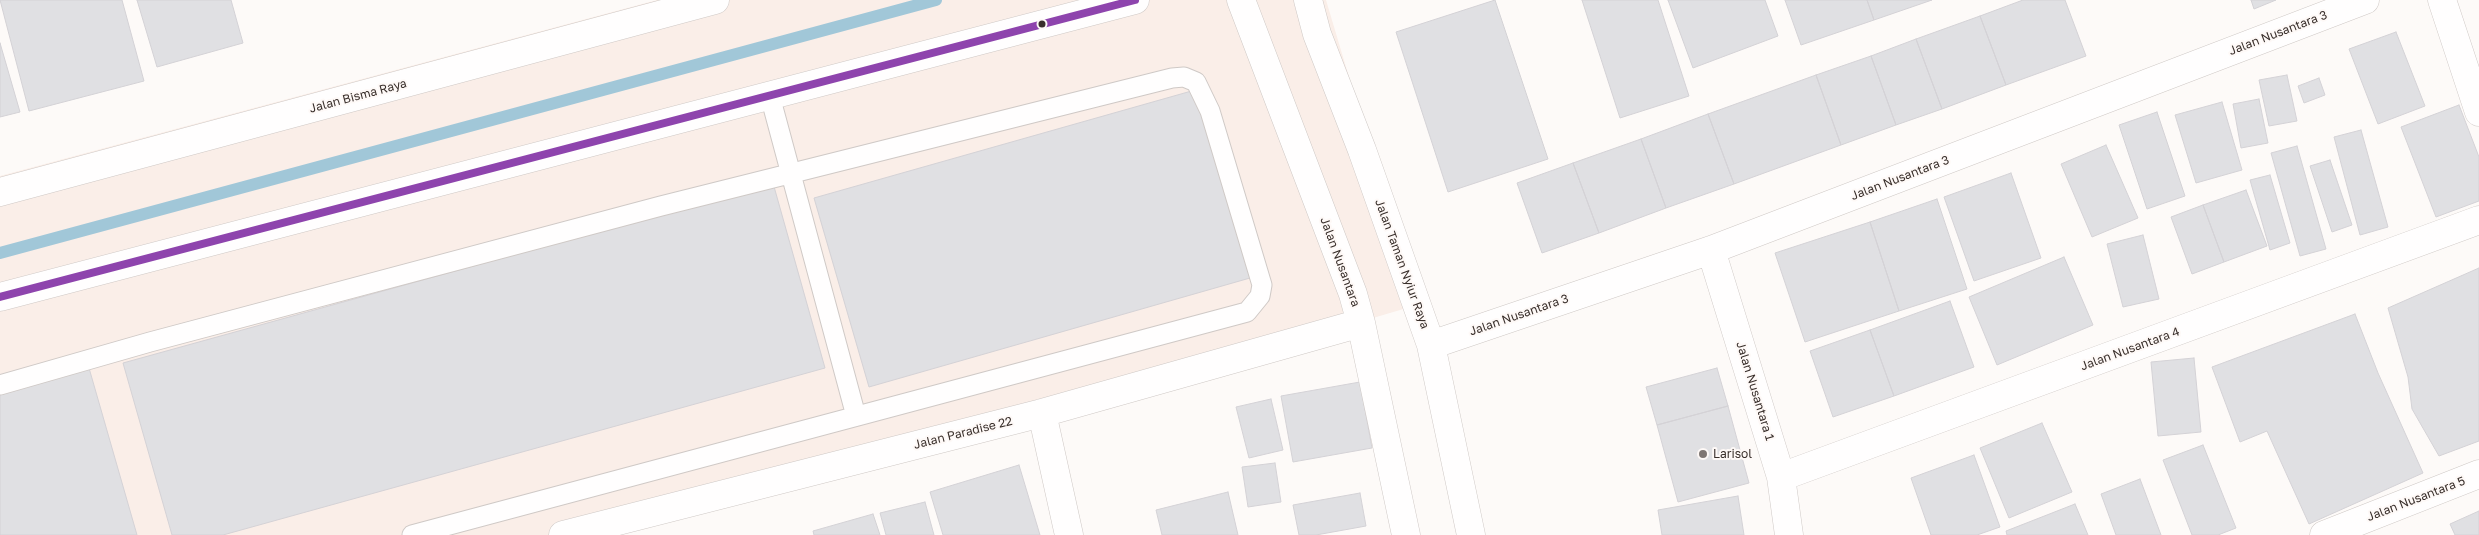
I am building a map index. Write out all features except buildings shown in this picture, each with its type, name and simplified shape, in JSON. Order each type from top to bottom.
[{"type":"street","name":"Jalan Bisma Raya","points":[[0,192],[715,0]]},
{"type":"street","points":[[0,297],[1135,0]]},
{"type":"street","name":"Jalan Nusantara","points":[[1241,0],[1353,294],[1361,323],[1406,535]]},
{"type":"street","name":"Jalan Taman Nyiur Raya","points":[[1308,0],[1317,34],[1362,150],[1431,345],[1471,535]]},
{"type":"street","name":"Jalan Nusantara 3","points":[[1431,345],[1711,250],[2365,0]]},
{"type":"street","points":[[2442,0],[2479,112]]},
{"type":"street","name":"Jalan Nusantara 4","points":[[1781,477],[2479,220]]},
{"type":"street","name":"Jalan Nusantara 1","points":[[1711,250],[1781,477],[1789,535]]},
{"type":"street","name":"Jalan Paradise 22","points":[[564,535],[1042,413],[1361,323]]},
{"type":"street","points":[[1042,413],[1069,535]]},
{"type":"street","name":"Jalan Nusantara 5","points":[[2324,535],[2479,474]]},
{"type":"lane","points":[[0,385],[150,342],[642,211],[1172,78],[1184,78],[1196,82],[1210,111],[1262,285],[1260,296],[1247,312],[412,535]]},
{"type":"lane","points":[[770,96],[856,416]]},
{"type":"shaded area","points":[[657,0],[1326,0],[1417,305],[1180,375],[564,535],[0,535],[0,176]]},
{"type":"waterway","points":[[0,253],[936,0]]},
{"type":"transit line","points":[[0,297],[1135,0]]},
{"type":"place","name":"Larisol","points":[[1703,454]]}]
